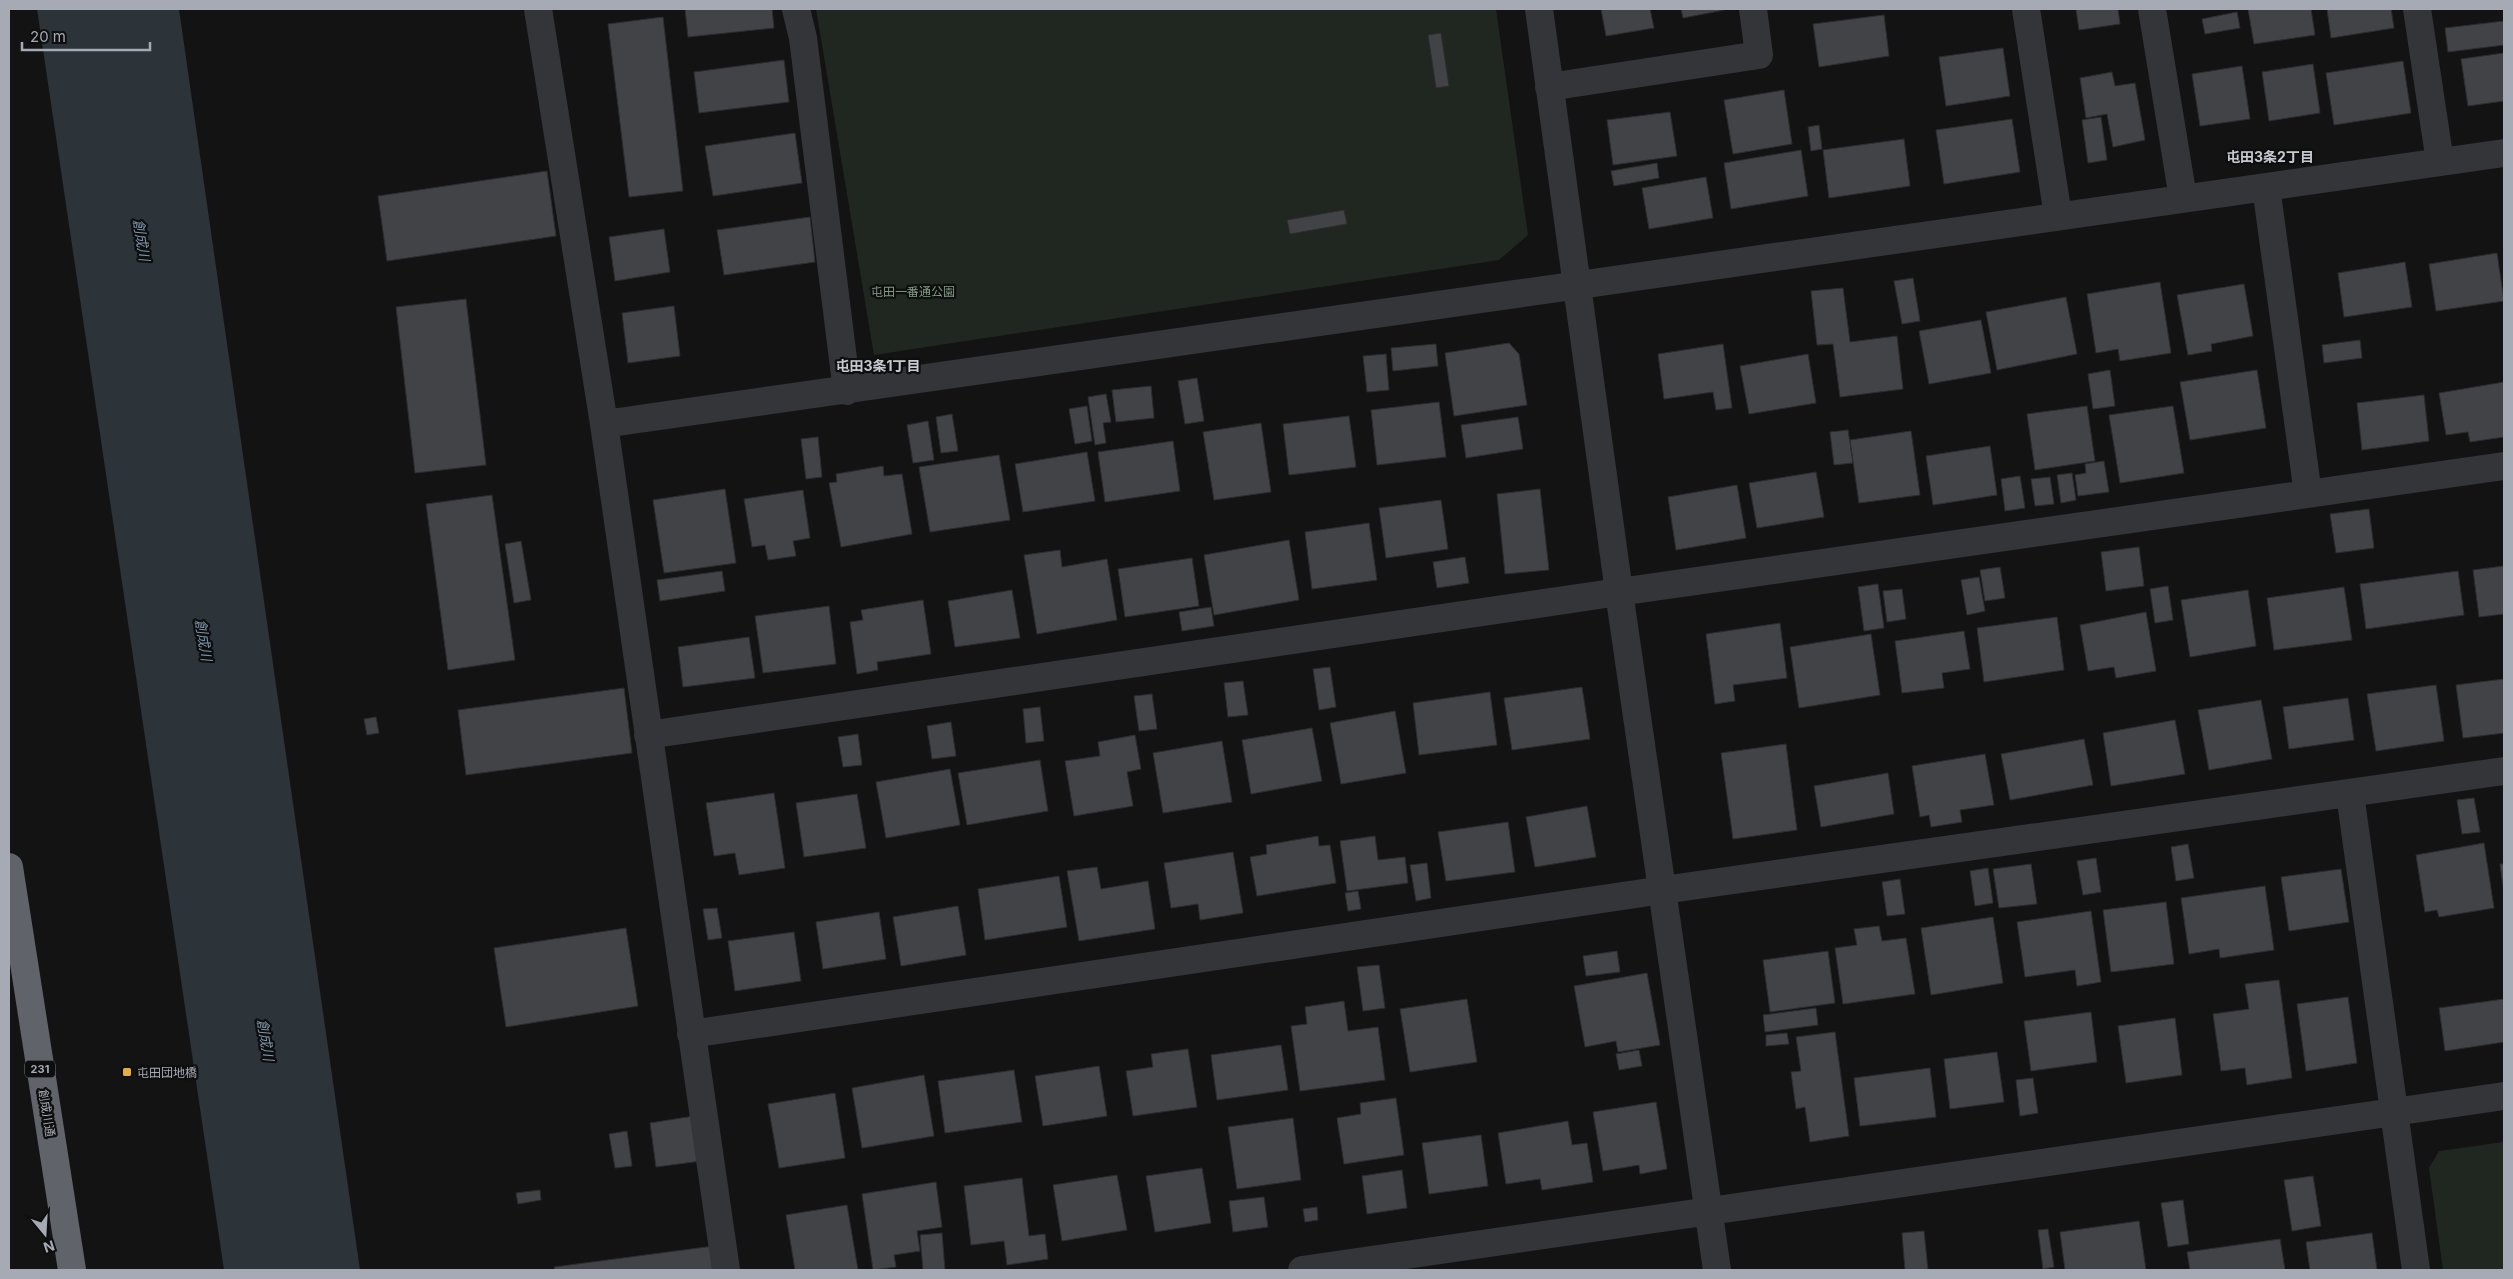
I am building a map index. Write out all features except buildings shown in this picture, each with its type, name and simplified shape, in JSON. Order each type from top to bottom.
[{"type":"highway","name":"創成川通","points":[[9,867],[72,1270]]},
{"type":"street","points":[[538,9],[604,424],[726,1270]]},
{"type":"street","points":[[796,9],[802,38],[847,391]]},
{"type":"street","points":[[1539,9],[1619,592],[1717,1270]]},
{"type":"street","points":[[1549,87],[1759,55],[1753,9]]},
{"type":"street","points":[[2026,9],[2058,216]]},
{"type":"street","points":[[2152,9],[2183,198]]},
{"type":"street","points":[[2417,9],[2440,162]]},
{"type":"street","points":[[604,424],[847,391],[1578,283],[2504,152]]},
{"type":"street","points":[[2266,187],[2308,494]]},
{"type":"street","points":[[648,735],[1619,592],[2504,466]]},
{"type":"street","points":[[691,1034],[1663,890],[2504,771]]},
{"type":"street","points":[[2350,794],[2416,1270]]},
{"type":"street","points":[[1302,1270],[2504,1096]]},
{"type":"green space","name":"屯田一番通公園","points":[[816,9],[1496,9],[1528,235],[1499,260],[874,355]]},
{"type":"green space","points":[[2504,1142],[2504,1270],[2443,1270],[2429,1168],[2439,1151]]},
{"type":"water","name":"創成川","points":[[37,9],[179,9],[360,1270],[224,1270]]},
{"type":"place","name":"屯田団地橋","points":[[127,1072]]},
{"type":"district","name":"屯田3条2丁目","points":[[2270,156]]},
{"type":"district","name":"屯田3条1丁目","points":[[878,365]]}]
